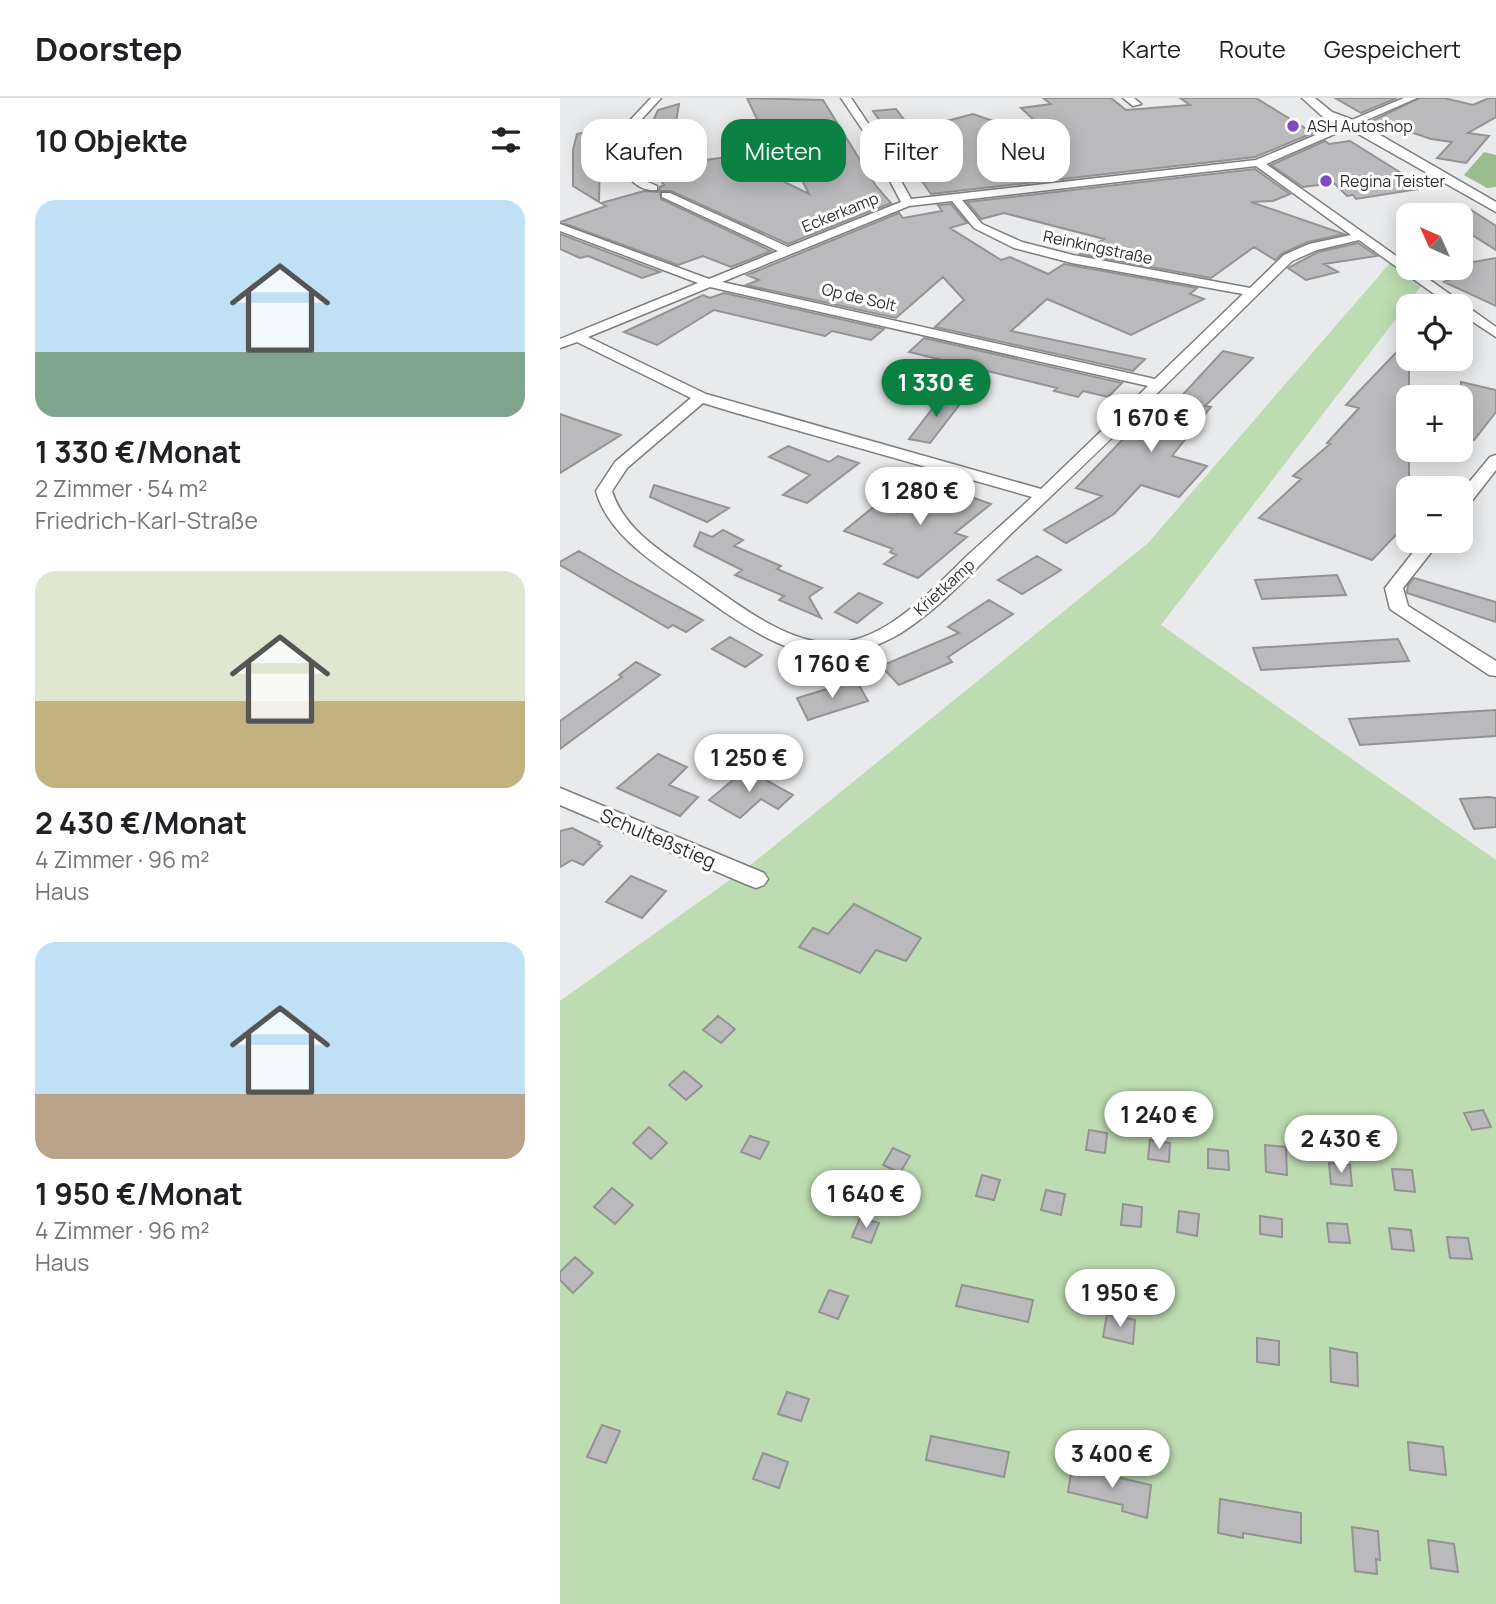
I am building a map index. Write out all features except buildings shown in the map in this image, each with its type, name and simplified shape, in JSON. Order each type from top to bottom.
[{"type":"main road","points":[[1309,98],[1321,112],[1335,120],[1351,124],[1496,208]]},
{"type":"street","points":[[653,188],[635,180],[620,157],[626,130],[656,98]]},
{"type":"street","points":[[846,98],[871,135],[907,202]]},
{"type":"street","name":"Eckerkamp","points":[[560,344],[907,202],[1258,163],[1412,98]]},
{"type":"street","points":[[1258,163],[1442,294]]},
{"type":"street","points":[[666,195],[787,251]]},
{"type":"street","name":"Reinkingstraße","points":[[954,197],[978,226],[1017,245],[1072,259],[1252,292]]},
{"type":"street","name":"Op de Solt","points":[[560,227],[708,283],[1156,384]]},
{"type":"street","name":"Krietkamp","points":[[701,397],[621,466],[604,491],[609,509],[642,542],[730,607],[801,644],[831,649],[865,643],[882,636],[909,618],[1045,495],[1288,258],[1299,252],[1362,236]]},
{"type":"street","points":[[1473,316],[1496,333]]},
{"type":"street","points":[[577,337],[701,397],[1045,495]]},
{"type":"street","points":[[1473,488],[1496,460]]},
{"type":"street","points":[[1422,553],[1394,588],[1399,609],[1496,670]]},
{"type":"street","name":"Schulteßstieg","points":[[563,801],[756,879]]},
{"type":"green space","points":[[1484,152],[1496,155],[1496,187],[1487,188],[1464,175]]},
{"type":"green space","points":[[1396,256],[1396,280],[1426,280],[1415,294],[1396,294],[1396,319],[1161,625],[1496,860],[1496,1604],[560,1604],[560,1001],[748,867],[1148,543]]},
{"type":"place","name":"ASH Autoshop","points":[[1293,126]]},
{"type":"place","name":"Regina Teister","points":[[1326,181]]}]
